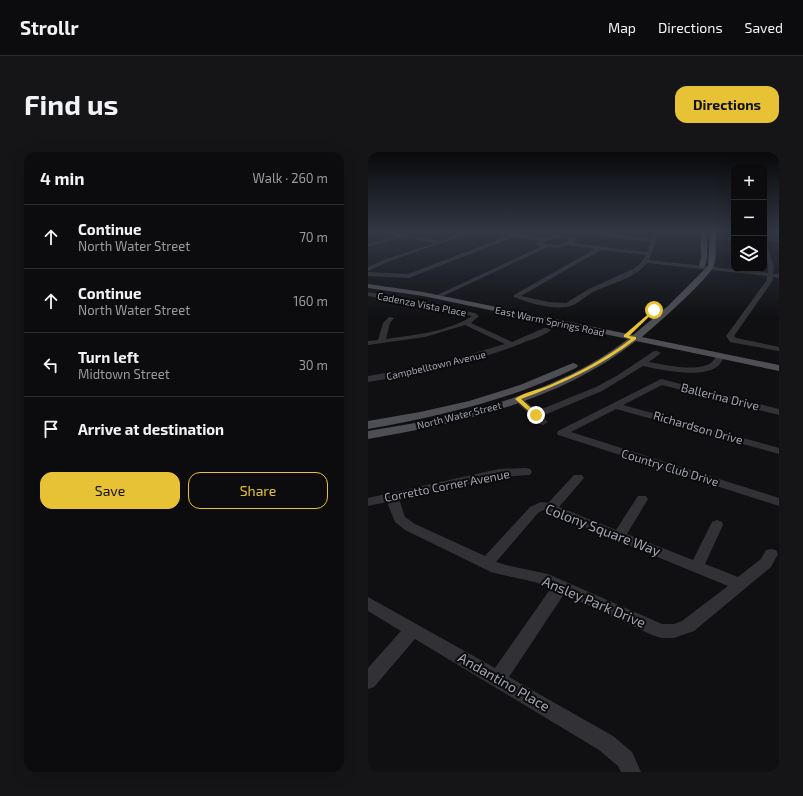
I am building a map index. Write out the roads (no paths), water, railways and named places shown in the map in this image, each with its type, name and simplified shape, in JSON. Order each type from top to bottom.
[{"type":"main road","points":[[692,276],[700,268],[704,260]]},
{"type":"main road","points":[[709,268],[712,260]]},
{"type":"main road","name":"North Water Street","points":[[368,435],[454,418],[518,399],[552,386],[591,367],[616,352],[633,335],[698,281],[709,268]]},
{"type":"main road","name":"East Warm Springs Road","points":[[368,282],[403,285],[441,295],[633,335],[779,368]]},
{"type":"main road","name":"East Warm Springs Road","points":[[368,286],[441,295]]},
{"type":"main road","name":"North Water Street","points":[[368,425],[444,410],[520,388],[567,369],[633,335]]},
{"type":"main road","name":"East Warm Springs Road","points":[[633,335],[779,361]]},
{"type":"street","points":[[368,269],[388,260]]},
{"type":"street","points":[[368,274],[409,276],[451,260]]},
{"type":"street","points":[[441,295],[516,260]]},
{"type":"street","points":[[579,260],[516,296],[566,306],[586,294],[619,279],[646,261],[779,276]]},
{"type":"street","points":[[769,260],[771,267],[770,280],[731,333],[730,338],[739,342],[779,349]]},
{"type":"street","name":"Cadenza Vista Place","points":[[368,294],[476,315],[474,318],[465,323]]},
{"type":"street","points":[[381,341],[387,323],[391,318]]},
{"type":"street","points":[[368,343],[426,334],[465,323],[513,345]]},
{"type":"street","name":"Campbelltown Avenue","points":[[368,379],[455,364],[513,345],[548,330]]},
{"type":"street","points":[[536,415],[598,389],[621,377],[657,353]]},
{"type":"street","points":[[641,363],[663,368],[703,368],[713,366],[721,356]]},
{"type":"street","name":"Ballerina Drive","points":[[616,406],[661,382],[779,412]]},
{"type":"street","points":[[518,399],[543,422]]},
{"type":"street","name":"Country Club Drive","points":[[616,406],[562,433],[779,502]]},
{"type":"street","name":"Richardson Drive","points":[[616,406],[779,451]]},
{"type":"street","name":"Corretto Corner Avenue","points":[[368,502],[499,473],[526,472]]},
{"type":"street","points":[[551,508],[578,478]]},
{"type":"street","name":"Ansley Park Drive","points":[[392,497],[397,514],[403,523],[506,571],[543,578],[658,630],[672,632],[681,630],[688,626],[766,562],[771,554]]},
{"type":"street","points":[[619,536],[642,499]]},
{"type":"street","name":"Colony Square Way","points":[[487,563],[534,510],[541,506],[551,508],[739,584]]},
{"type":"street","points":[[697,566],[717,525]]},
{"type":"street","points":[[498,678],[561,586]]},
{"type":"street","name":"Andantino Place","points":[[368,602],[606,742],[625,759],[631,772]]},
{"type":"street","points":[[368,680],[413,629]]}]
